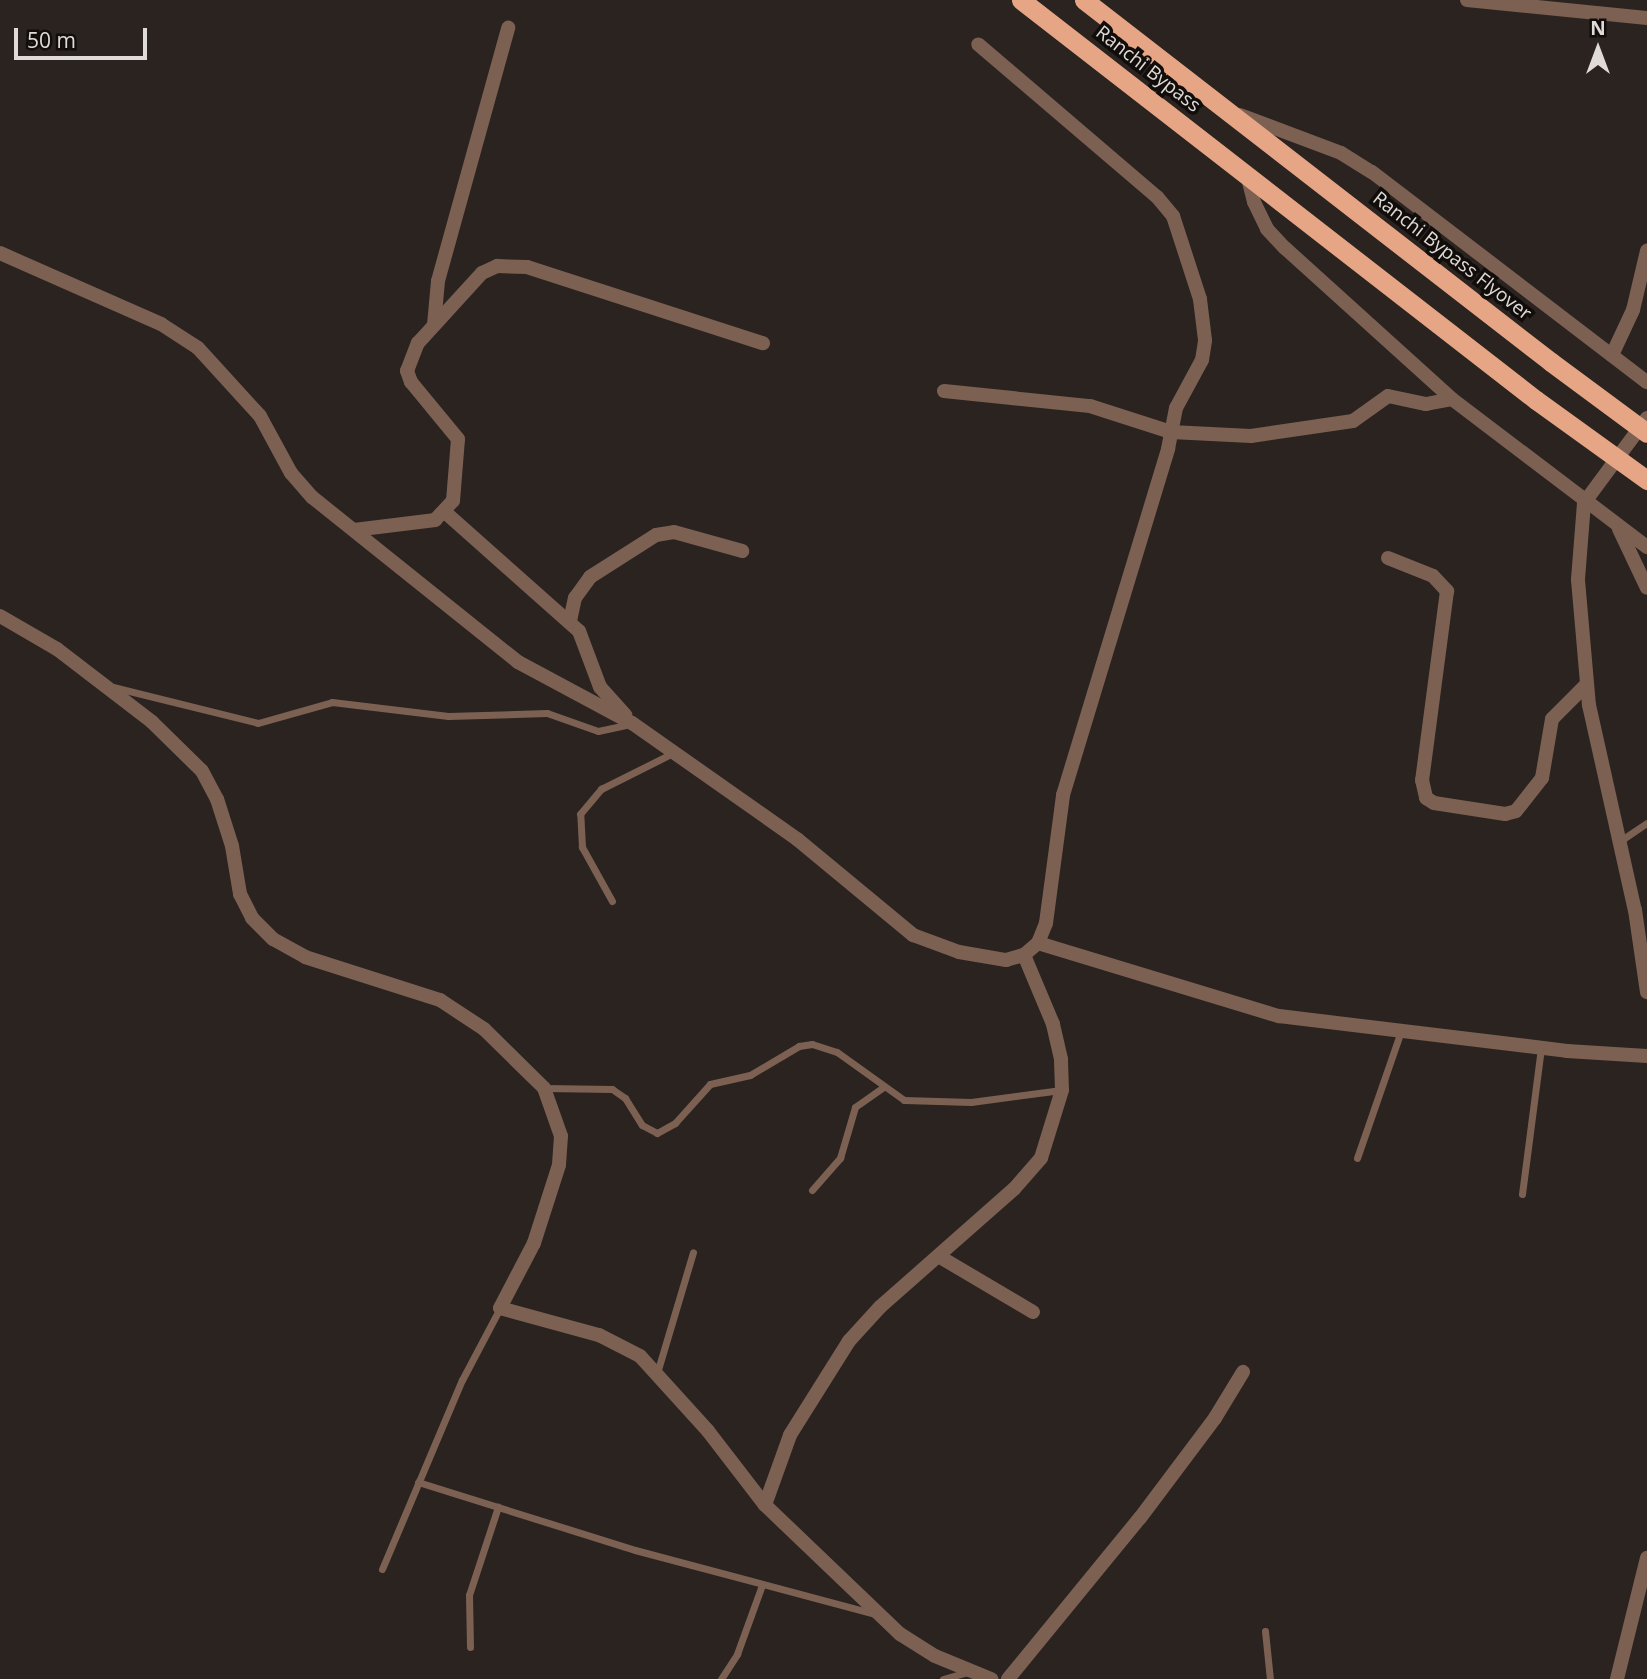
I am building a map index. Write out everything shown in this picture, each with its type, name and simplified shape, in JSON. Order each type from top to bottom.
[{"type":"highway","name":"Ranchi Bypass","points":[[1021,0],[1247,173]]},
{"type":"highway","name":"Ranchi Bypass","points":[[1084,0],[1232,113]]},
{"type":"highway","name":"Ranchi Bypass Flyover","points":[[1232,113],[1550,362],[1647,433]]},
{"type":"highway","points":[[1247,173],[1536,400],[1647,480]]},
{"type":"street","points":[[1468,0],[1647,18]]},
{"type":"street","points":[[434,325],[438,281],[508,28]]},
{"type":"street","points":[[0,253],[161,324],[217,363],[260,416],[302,487],[518,662],[632,723],[797,839],[914,934],[982,957],[1006,960],[1024,955],[1038,943],[1046,922],[1063,795],[1181,395],[1202,360],[1205,340],[1200,299],[1179,227],[1157,197],[978,44]]},
{"type":"street","points":[[1232,113],[1341,153],[1372,172],[1647,382]]},
{"type":"street","points":[[1247,173],[1254,202],[1267,229],[1452,399],[1584,503],[1647,547]]},
{"type":"street","points":[[1612,355],[1633,310],[1647,251]]},
{"type":"street","points":[[354,530],[428,522],[446,513],[453,501],[458,439],[407,371],[412,351],[482,273],[510,264],[763,343]]},
{"type":"street","points":[[944,391],[1090,406],[1171,432],[1263,436],[1360,418],[1374,403],[1388,396],[1426,404],[1452,399]]},
{"type":"street","points":[[1647,418],[1584,503],[1578,580],[1587,685],[1646,970],[1647,992]]},
{"type":"street","points":[[446,513],[570,621],[586,643],[600,687],[632,723]]},
{"type":"street","points":[[1619,529],[1647,588]]},
{"type":"street","points":[[570,621],[575,598],[590,577],[656,536],[674,532],[742,551]]},
{"type":"street","points":[[1388,558],[1433,576],[1447,591],[1422,780],[1426,798],[1434,803],[1504,814],[1516,811],[1542,778],[1552,719],[1587,685]]},
{"type":"street","points":[[0,616],[57,649],[181,746],[202,771],[217,799],[232,846],[240,894],[251,918],[273,939],[305,957],[440,1000],[484,1029],[544,1088],[561,1136],[559,1165],[534,1243],[500,1308],[599,1335],[640,1356],[765,1505],[881,1616],[916,1647],[991,1679]]},
{"type":"street","points":[[1038,943],[1279,1016],[1541,1048],[1647,1056]]},
{"type":"street","points":[[765,1505],[790,1435],[849,1341],[880,1307],[1029,1175],[1048,1142],[1062,1090],[1058,1041],[1024,955]]},
{"type":"street","points":[[940,1256],[1033,1312]]},
{"type":"street","points":[[1008,1679],[1140,1518],[1215,1418],[1243,1372]]},
{"type":"street","points":[[1617,1679],[1647,1558]]},
{"type":"lane","points":[[102,684],[258,723],[316,703],[332,702],[448,716],[547,713],[598,731],[632,723]]},
{"type":"lane","points":[[612,901],[582,847],[577,826],[580,814],[601,789],[674,752]]},
{"type":"lane","points":[[1620,841],[1647,823]]},
{"type":"lane","points":[[1357,1158],[1402,1030]]},
{"type":"lane","points":[[544,1088],[612,1089],[625,1098],[642,1125],[657,1133],[675,1123],[710,1084],[763,1069],[799,1046],[827,1046],[904,1100],[933,1103],[1062,1090]]},
{"type":"lane","points":[[1522,1194],[1541,1048]]},
{"type":"lane","points":[[812,1190],[840,1158],[855,1107],[884,1087]]},
{"type":"lane","points":[[657,1373],[693,1252]]},
{"type":"lane","points":[[382,1569],[462,1380],[500,1308]]},
{"type":"lane","points":[[418,1482],[762,1585],[881,1616]]},
{"type":"lane","points":[[470,1647],[469,1595],[498,1507]]},
{"type":"lane","points":[[721,1679],[737,1654],[762,1585]]},
{"type":"lane","points":[[1265,1631],[1270,1679]]},
{"type":"lane","points":[[943,1679],[975,1670]]}]
